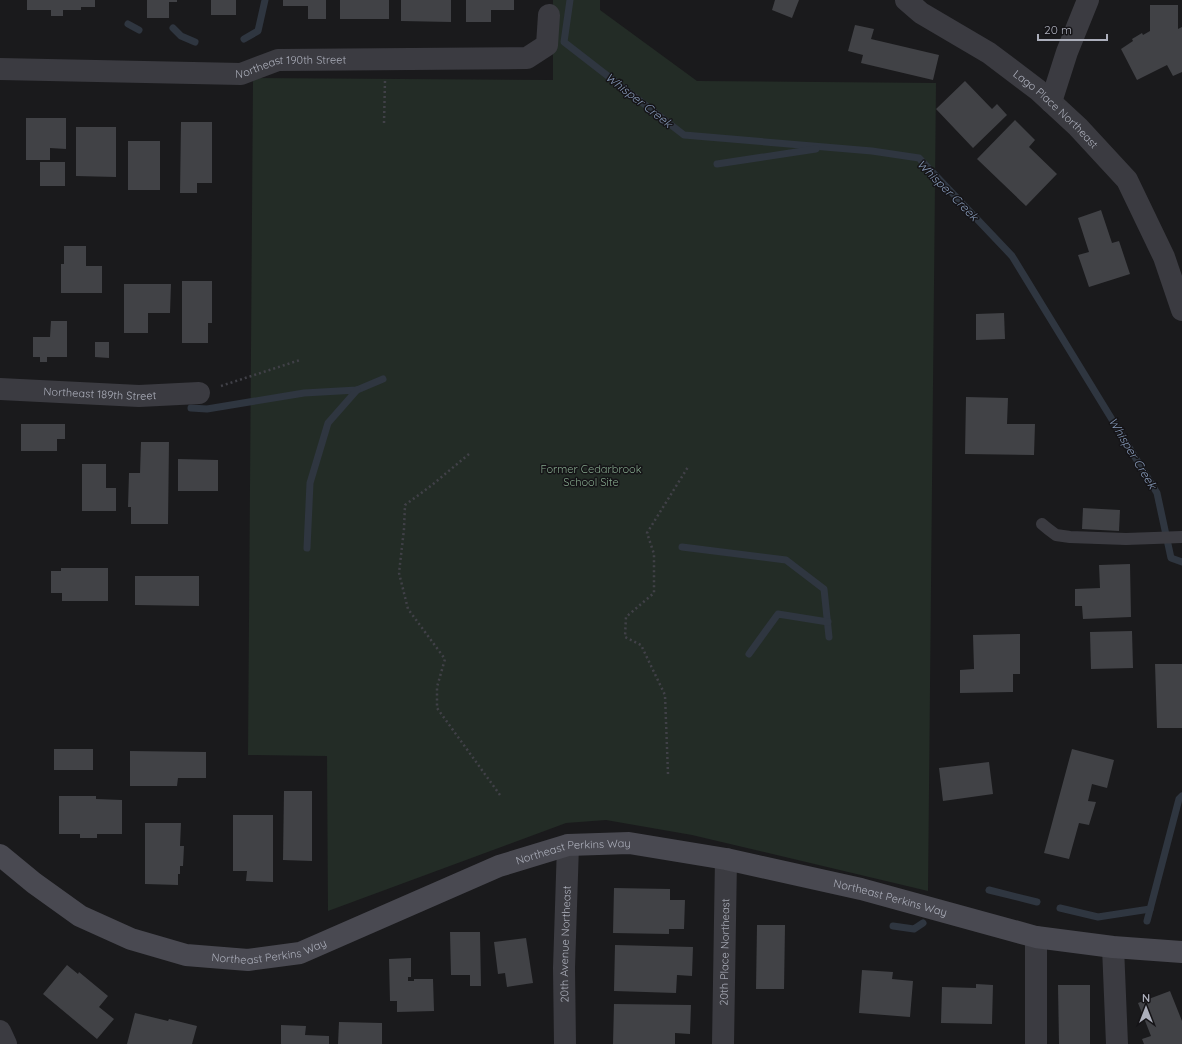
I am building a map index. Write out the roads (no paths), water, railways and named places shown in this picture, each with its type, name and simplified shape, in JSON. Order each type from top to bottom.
[{"type":"main road","name":"Northeast Perkins Way","points":[[0,855],[34,883],[80,916],[130,938],[186,955],[248,960],[300,953],[499,866],[568,845],[629,843],[726,859],[861,889],[1036,937],[1113,947],[1182,952]]},
{"type":"street","points":[[1051,102],[1067,52],[1088,0]]},
{"type":"street","name":"Lago Place Northeast","points":[[916,4],[989,53],[1038,90],[1078,126],[1127,180],[1164,256],[1182,310]]},
{"type":"street","name":"Northeast 190th Street","points":[[0,69],[241,74],[278,60],[527,58],[546,45],[549,14]]},
{"type":"street","name":"Northeast 189th Street","points":[[0,389],[139,396],[199,393]]},
{"type":"street","name":"20th Avenue Northeast","points":[[565,1044],[564,968],[568,845]]},
{"type":"street","name":"20th Place Northeast","points":[[724,1044],[726,859]]},
{"type":"street","points":[[1036,937],[1036,1044]]},
{"type":"street","points":[[1113,947],[1117,1044]]},
{"type":"street","points":[[0,1031],[6,1044]]},
{"type":"lane","points":[[1042,524],[1056,535],[1070,538],[1126,539],[1182,537]]},
{"type":"waterway","points":[[244,39],[258,31],[265,0]]},
{"type":"waterway","name":"Whisper Creek","points":[[570,0],[564,42],[684,135],[872,151],[919,158],[1012,256],[1157,493],[1171,558],[1182,562]]},
{"type":"waterway","points":[[128,24],[139,30]]},
{"type":"waterway","points":[[173,28],[181,36],[195,42]]},
{"type":"waterway","points":[[717,164],[816,149]]},
{"type":"waterway","points":[[191,408],[207,409],[304,393],[357,390],[383,379]]},
{"type":"waterway","points":[[307,548],[310,483],[328,423],[357,390]]},
{"type":"waterway","points":[[682,547],[786,560],[824,589],[829,637]]},
{"type":"waterway","points":[[749,654],[778,614],[828,622]]},
{"type":"waterway","name":"Whisper Creek","points":[[1147,921],[1179,799],[1182,796]]},
{"type":"waterway","points":[[989,890],[1037,902]]},
{"type":"waterway","points":[[1060,908],[1098,917],[1150,909]]},
{"type":"waterway","points":[[893,926],[914,929],[923,923]]},
{"type":"park label","name":"Former Cedarbrook School Site","points":[[591,475]]}]
